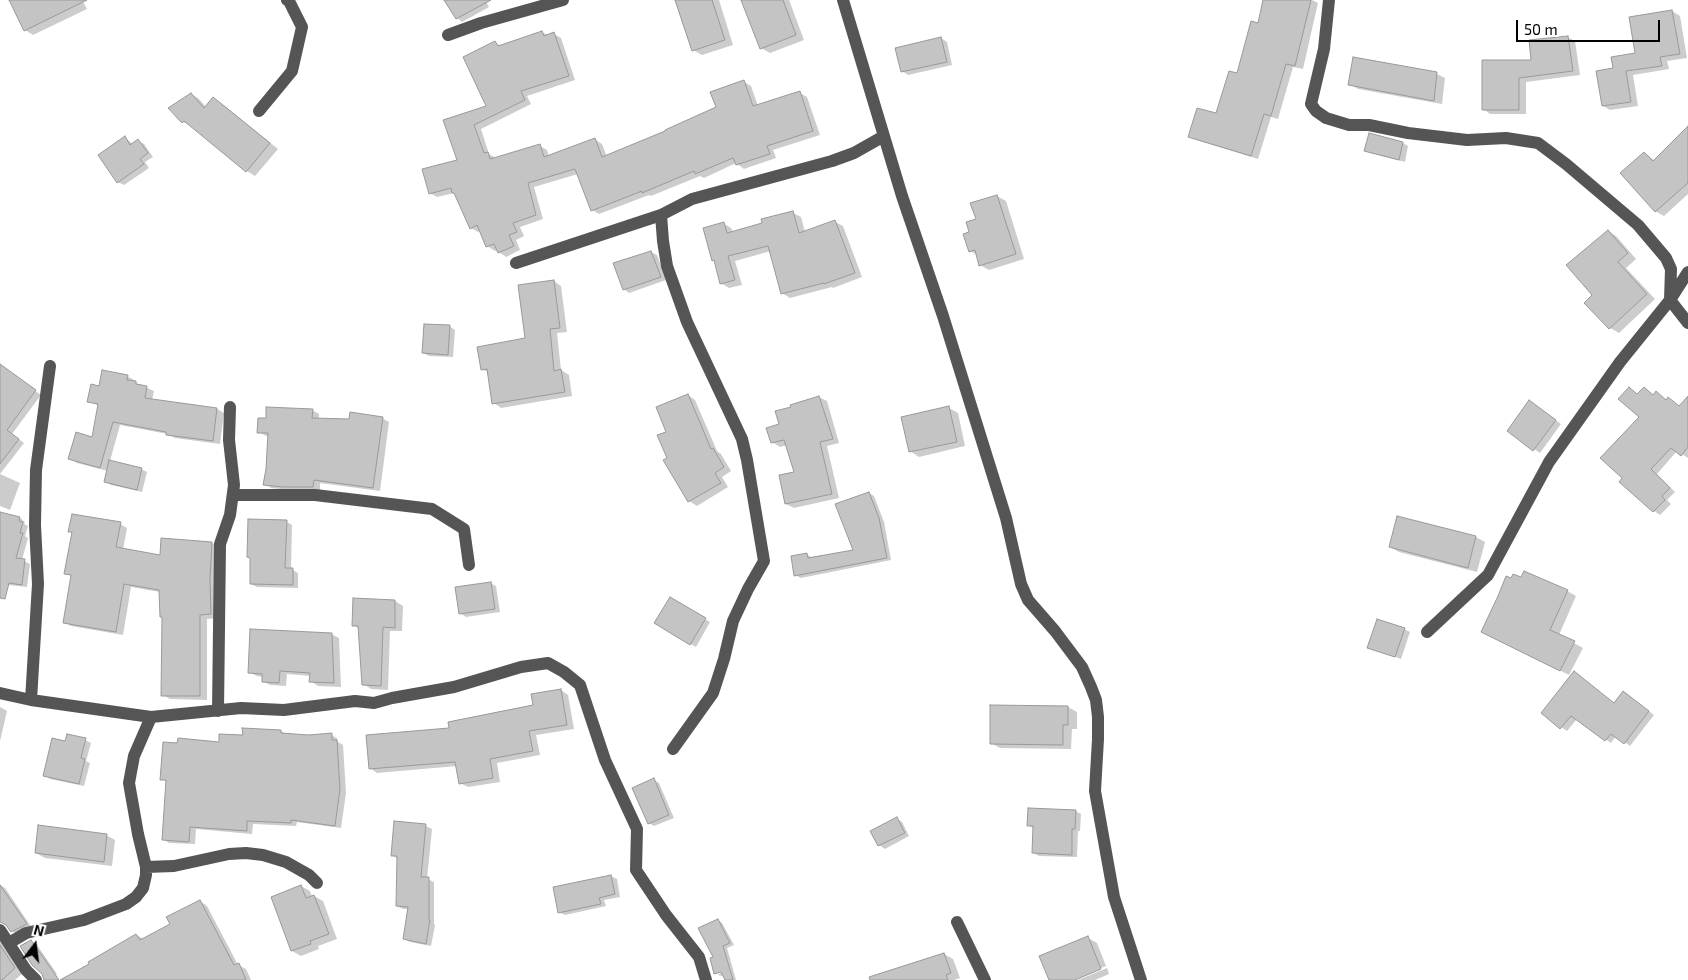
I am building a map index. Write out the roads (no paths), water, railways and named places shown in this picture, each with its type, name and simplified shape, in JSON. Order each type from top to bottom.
[{"type":"street","points":[[259,111],[292,70],[302,27],[287,0]]},
{"type":"street","points":[[448,35],[481,23],[564,0]]},
{"type":"street","points":[[843,0],[902,196],[943,316],[1006,518],[1021,584],[1028,600],[1055,631],[1082,667],[1096,700],[1098,739],[1095,791],[1114,897],[1141,980]]},
{"type":"street","points":[[1329,0],[1324,49],[1311,104],[1316,111],[1326,118],[1348,125],[1369,125],[1408,133],[1468,140],[1506,138],[1538,144],[1566,164],[1638,225],[1666,258],[1671,269],[1670,300],[1688,323]]},
{"type":"street","points":[[516,263],[661,215],[692,199],[832,161],[854,153],[884,136]]},
{"type":"street","points":[[661,215],[663,241],[668,266],[686,322],[742,439],[764,561],[733,621],[713,694],[673,749]]},
{"type":"street","points":[[1427,632],[1488,575],[1549,462],[1620,362],[1670,300],[1688,272]]},
{"type":"street","points":[[31,700],[38,584],[35,525],[36,470],[50,366]]},
{"type":"street","points":[[218,711],[220,544],[230,515],[234,485],[229,440],[230,407]]},
{"type":"street","points":[[232,495],[315,495],[432,509],[464,529],[469,565]]},
{"type":"street","points":[[0,693],[31,700],[151,717],[241,708],[284,710],[355,700],[374,702],[454,688],[521,667],[548,663],[564,672],[580,685],[606,760],[637,829],[636,870],[666,915],[699,957],[706,980]]},
{"type":"street","points":[[9,943],[26,933],[84,920],[126,904],[136,897],[143,888],[146,867],[129,783],[134,756],[151,717]]},
{"type":"street","points":[[146,867],[174,866],[229,854],[263,854],[286,862],[309,875],[317,883]]},
{"type":"street","points":[[957,922],[985,980]]},
{"type":"street","points":[[0,930],[26,970],[36,980]]}]
